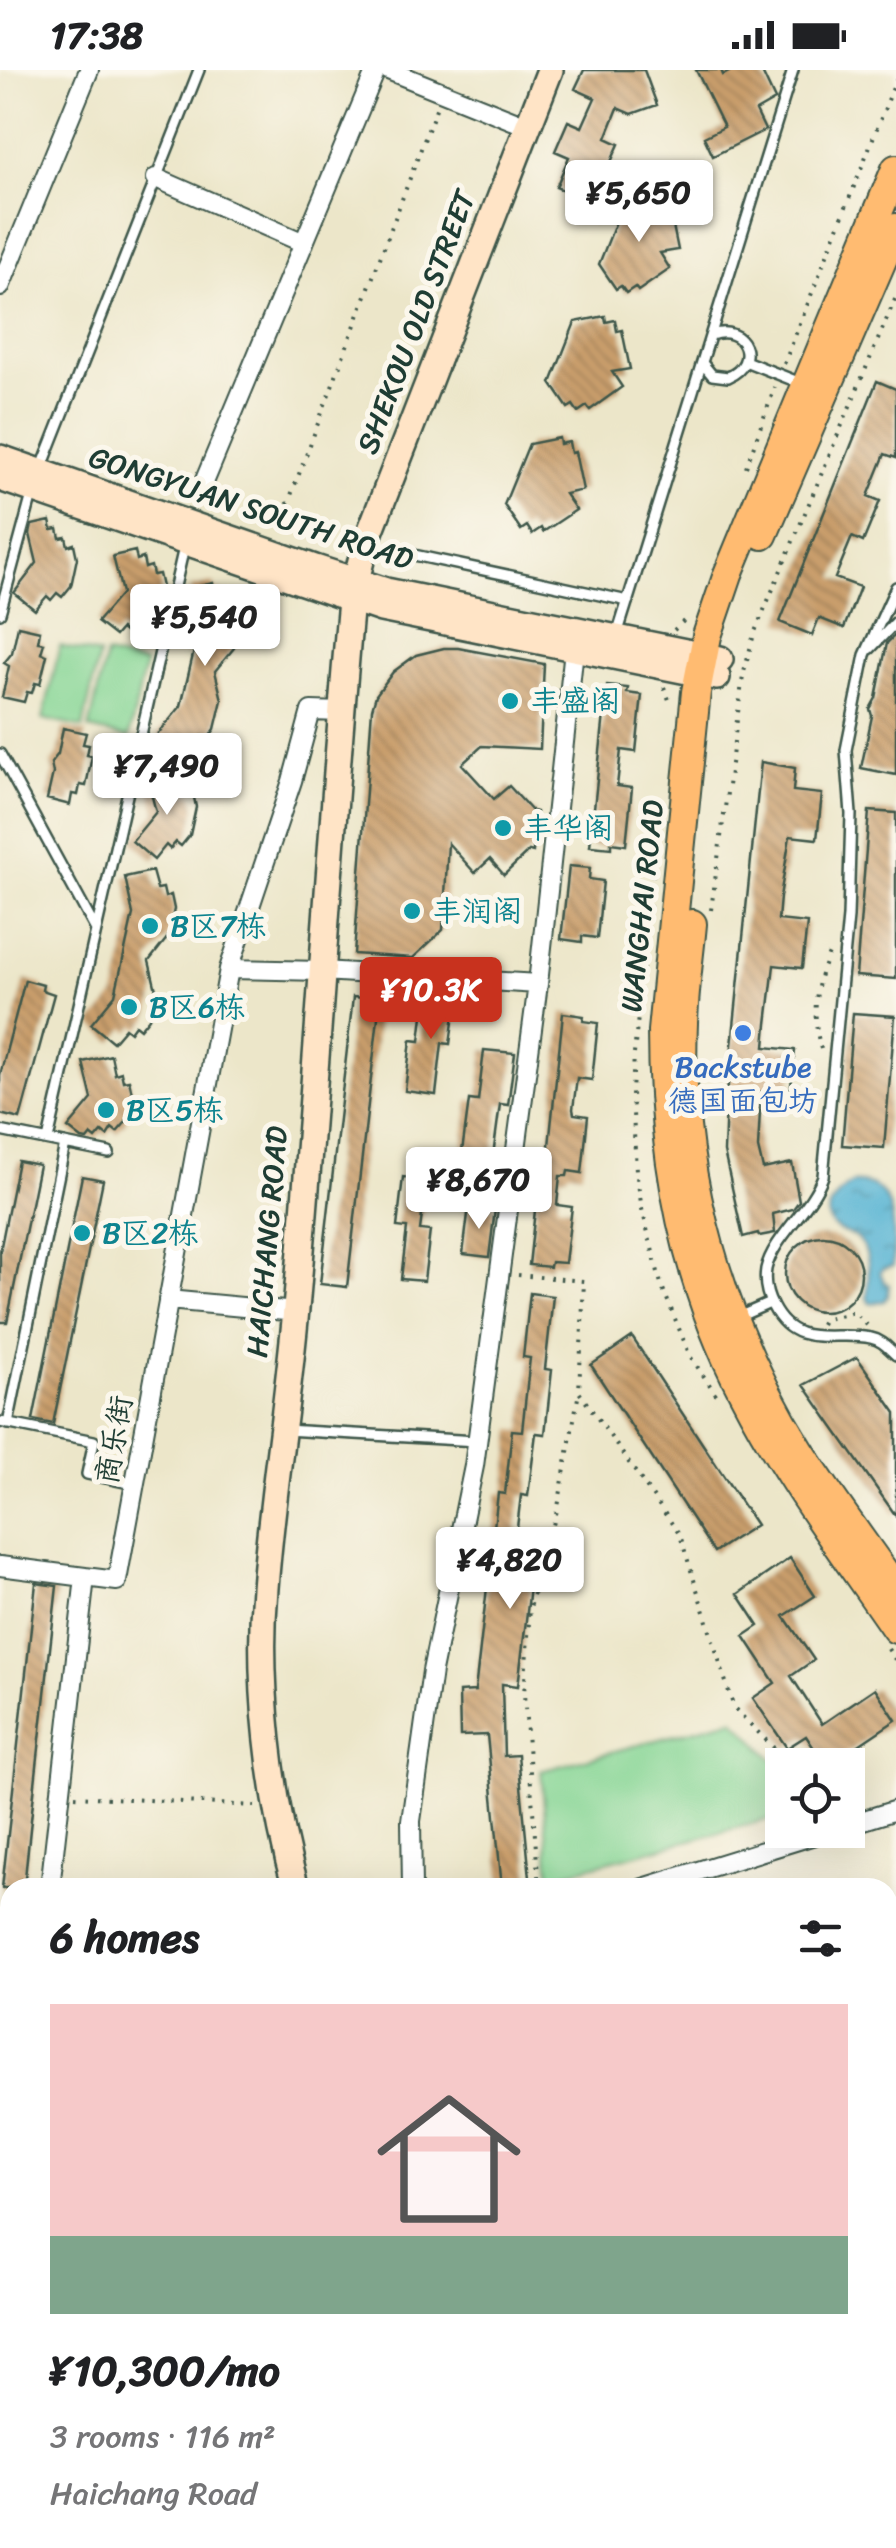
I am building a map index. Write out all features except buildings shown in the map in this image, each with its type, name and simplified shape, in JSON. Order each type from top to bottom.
[{"type":"main road","name":"WANGHAI ROAD","points":[[896,169],[793,380],[728,574],[710,666],[662,1032],[666,1137],[692,1265],[713,1328],[742,1391],[783,1464],[896,1629]]},
{"type":"main road","name":"WANGHAI ROAD","points":[[896,228],[710,666],[684,1013],[684,1088],[690,1158],[704,1234],[733,1320],[800,1450],[896,1589]]},
{"type":"street","points":[[0,287],[89,70]]},
{"type":"street","points":[[205,480],[376,70]]},
{"type":"street","points":[[388,70],[527,126]]},
{"type":"street","name":"SHEKOU OLD STREET","points":[[352,590],[365,545],[550,70]]},
{"type":"street","points":[[156,178],[304,244]]},
{"type":"street","name":"GONGYUAN SOUTH ROAD","points":[[0,458],[37,481],[352,590],[398,594],[575,639],[710,666]]},
{"type":"street","name":"GONGYUAN SOUTH ROAD","points":[[0,478],[37,481]]},
{"type":"street","name":"HAICHANG ROAD","points":[[294,1878],[278,1808],[268,1728],[264,1607],[296,1312],[352,590]]},
{"type":"street","name":"GONGYUAN SOUTH ROAD","points":[[575,639],[616,638],[710,666]]},
{"type":"street","points":[[412,1878],[411,1821],[432,1671],[477,1441],[538,984],[575,639]]},
{"type":"street","name":"商乐街","points":[[85,1577],[117,1581],[230,969],[311,711],[342,712]]},
{"type":"street","points":[[230,969],[322,970],[538,984]]},
{"type":"street","points":[[168,1300],[296,1312]]},
{"type":"street","points":[[0,1566],[85,1577],[51,1878]]},
{"type":"street","points":[[865,1820],[896,1810]]},
{"type":"street","points":[[675,1878],[773,1848]]},
{"type":"lane","points":[[0,613],[37,481],[199,70]]},
{"type":"lane","points":[[616,638],[793,70]]},
{"type":"lane","points":[[702,362],[712,374],[728,377],[742,368],[746,360],[745,347],[737,336],[724,331],[710,335]]},
{"type":"lane","points":[[746,360],[793,380]]},
{"type":"lane","points":[[48,1140],[187,534]]},
{"type":"lane","points":[[414,555],[628,602]]},
{"type":"lane","points":[[896,587],[864,655],[846,750],[851,814],[848,918],[823,1176],[818,1190],[772,1253],[766,1270],[770,1302],[778,1316],[800,1333],[815,1337],[869,1337],[896,1356]]},
{"type":"lane","points":[[864,655],[896,622]]},
{"type":"lane","points":[[0,754],[96,930]]},
{"type":"lane","points":[[0,1130],[109,1152]]},
{"type":"lane","points":[[65,1144],[4,1423],[94,1441],[87,1474],[134,1484]]},
{"type":"lane","points":[[733,1320],[770,1302]]},
{"type":"lane","points":[[282,1430],[477,1441]]},
{"type":"path","points":[[746,466],[793,380],[896,80]]},
{"type":"path","points":[[284,514],[442,92]]},
{"type":"path","points":[[709,923],[743,676],[754,634],[896,298]]},
{"type":"path","points":[[671,632],[692,614]]},
{"type":"path","points":[[498,1274],[584,1281],[579,1392],[558,1507],[530,1608],[524,1694],[538,1878]]},
{"type":"path","points":[[820,1328],[822,1320],[854,1312],[868,1326]]},
{"type":"path","points":[[579,1392],[680,1535],[734,1708],[773,1748]]},
{"type":"path","points":[[60,1796],[278,1808]]},
{"type":"green space","points":[[60,646],[99,655],[83,728],[43,719]]},
{"type":"green space","points":[[106,655],[145,664],[129,738],[89,729]]},
{"type":"green space","points":[[734,1719],[765,1751],[765,1820],[550,1877],[541,1771]]},
{"type":"water","points":[[853,1183],[878,1189],[890,1209],[893,1266],[880,1272],[889,1285],[884,1301],[871,1303],[867,1298],[868,1263],[864,1249],[855,1237],[837,1230],[828,1215],[833,1202]]},
{"type":"place","name":"丰盛阁","points":[[510,701]]},
{"type":"place","name":"丰华阁","points":[[503,828]]},
{"type":"place","name":"丰润阁","points":[[412,911]]},
{"type":"place","name":"B区7栋","points":[[150,926]]},
{"type":"place","name":"B区6栋","points":[[129,1007]]},
{"type":"place","name":"Backstube 德国面包坊","points":[[743,1033]]},
{"type":"place","name":"B区5栋","points":[[106,1110]]},
{"type":"place","name":"B区2栋","points":[[82,1233]]}]
